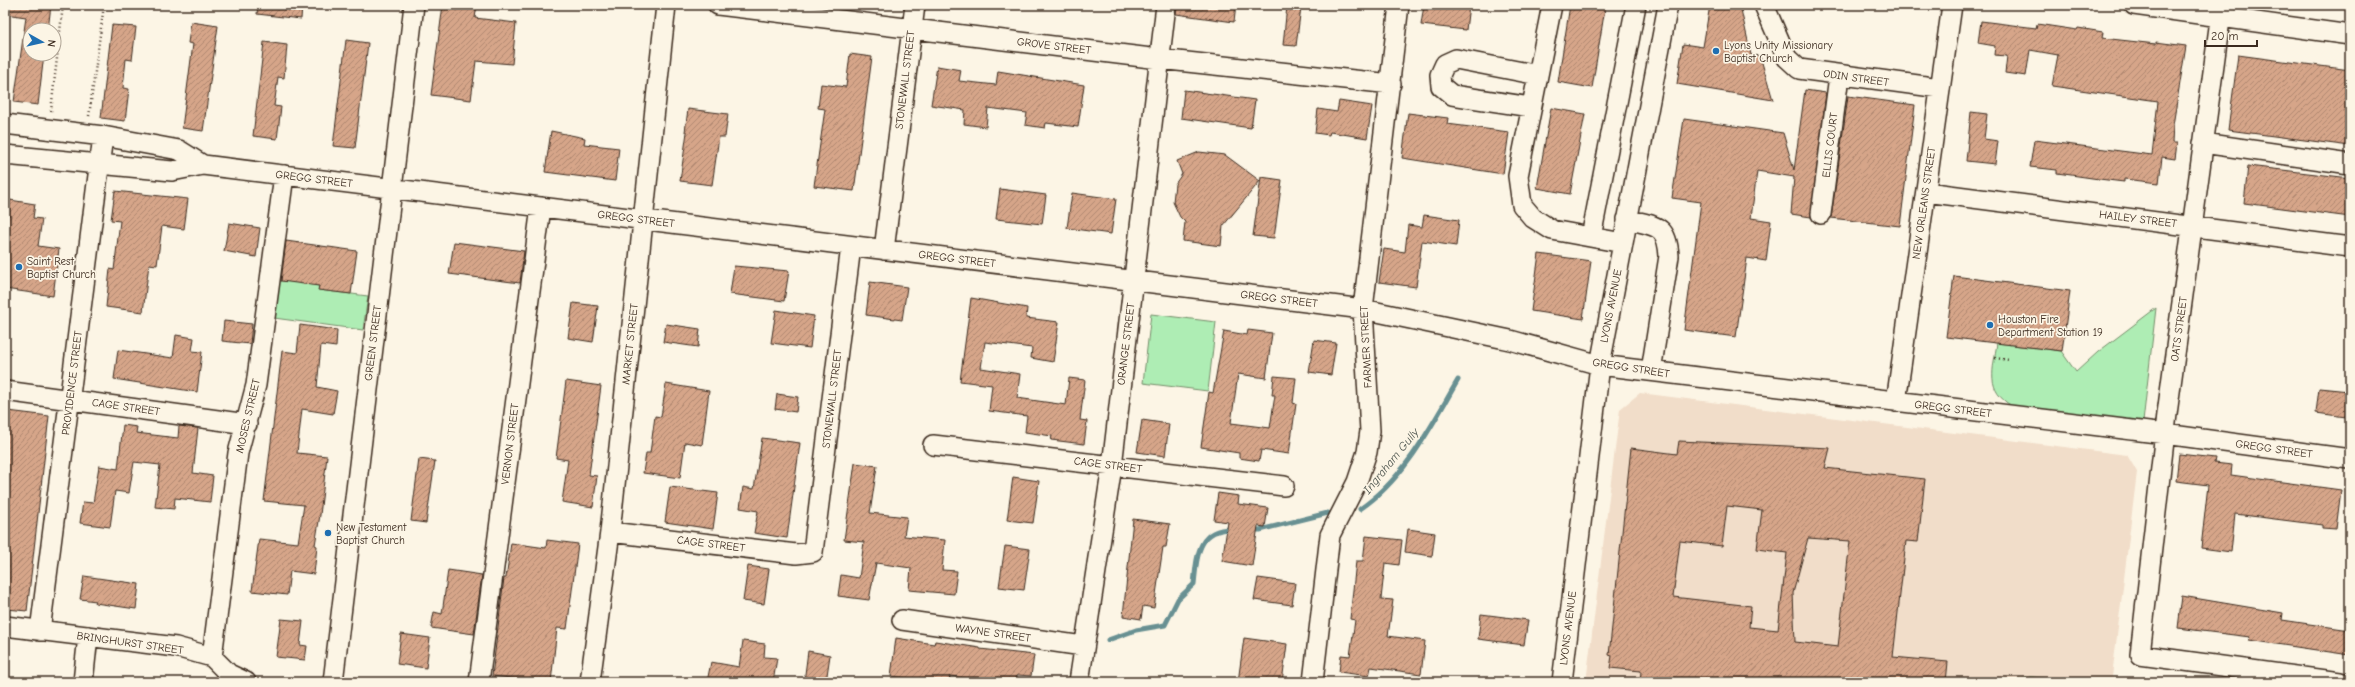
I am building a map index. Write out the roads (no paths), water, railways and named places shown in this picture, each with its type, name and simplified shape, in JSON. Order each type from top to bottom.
[{"type":"street","name":"GREEN STREET","points":[[332,682],[414,5]]},
{"type":"street","name":"MARKET STREET","points":[[590,682],[610,532],[666,5]]},
{"type":"street","name":"GROVE STREET","points":[[718,5],[1160,59],[1391,84]]},
{"type":"street","name":"STONEWALL STREET","points":[[884,250],[915,5]]},
{"type":"street","name":"ORANGE STREET","points":[[1079,682],[1083,646],[1112,466],[1166,5]]},
{"type":"street","name":"FARMER STREET","points":[[1312,682],[1330,535],[1357,482],[1366,452],[1370,431],[1363,309],[1391,84],[1399,5]]},
{"type":"street","points":[[1552,5],[1518,176],[1522,205],[1533,218],[1552,230],[1623,243]]},
{"type":"street","points":[[1591,237],[1636,5]]},
{"type":"street","name":"LYONS AVENUE","points":[[1562,682],[1600,365],[1668,5]]},
{"type":"street","name":"ODIN STREET","points":[[1764,5],[1784,52],[1792,63],[1799,69],[1839,76],[1940,88]]},
{"type":"street","name":"NEW ORLEANS STREET","points":[[1896,402],[1952,5]]},
{"type":"street","points":[[2134,5],[2221,11],[2350,36]]},
{"type":"street","name":"OATS STREET","points":[[2221,11],[2165,434],[2140,654],[2340,682]]},
{"type":"street","points":[[1531,107],[1452,95],[1441,86],[1440,75],[1445,64],[1456,59],[1538,75]]},
{"type":"street","name":"ELLIS COURT","points":[[1821,214],[1839,76]]},
{"type":"street","name":"GREGG STREET","points":[[5,124],[103,136],[179,150],[203,164]]},
{"type":"street","name":"PROVIDENCE STREET","points":[[40,630],[103,136]]},
{"type":"street","points":[[2203,143],[2350,164]]},
{"type":"street","name":"GREGG STREET","points":[[5,155],[172,171],[203,164],[1363,309],[1510,340],[1600,365],[2165,434],[2350,459]]},
{"type":"street","name":"MOSES STREET","points":[[212,657],[238,453],[247,424],[256,385],[284,175]]},
{"type":"street","name":"HAILEY STREET","points":[[1926,192],[2350,247]]},
{"type":"street","name":"VERNON STREET","points":[[479,682],[541,207]]},
{"type":"street","points":[[1627,220],[1660,228],[1668,238],[1669,256],[1651,371]]},
{"type":"street","name":"STONEWALL STREET","points":[[813,552],[851,246]]},
{"type":"street","name":"CAGE STREET","points":[[5,391],[247,424]]},
{"type":"street","name":"CAGE STREET","points":[[933,445],[1284,486]]},
{"type":"street","name":"CAGE STREET","points":[[610,532],[796,554],[813,552]]},
{"type":"street","name":"WAYNE STREET","points":[[902,620],[1083,646]]},
{"type":"street","name":"BRINGHURST STREET","points":[[5,626],[176,648],[212,657]]},
{"type":"street","points":[[83,682],[88,636]]},
{"type":"street","points":[[212,657],[229,674],[246,682]]},
{"type":"waterway","name":"Ingraham Gully","points":[[1360,509],[1376,497],[1404,467],[1427,433],[1458,380]]},
{"type":"waterway","name":"Ingraham Gully","points":[[1251,530],[1260,530],[1328,513]]},
{"type":"waterway","name":"Ingraham Gully","points":[[1108,640],[1136,630],[1165,625],[1178,599],[1194,584],[1196,564],[1201,546],[1212,533],[1221,530],[1233,529]]},
{"type":"place","name":"Lyons Unity Missionary Baptist Church","points":[[1716,51]]},
{"type":"place","name":"Saint Rest Baptist Church","points":[[19,267]]},
{"type":"place","name":"Houston Fire Department Station 19","points":[[1990,325]]},
{"type":"place","name":"New Testament Baptist Church","points":[[328,533]]}]
